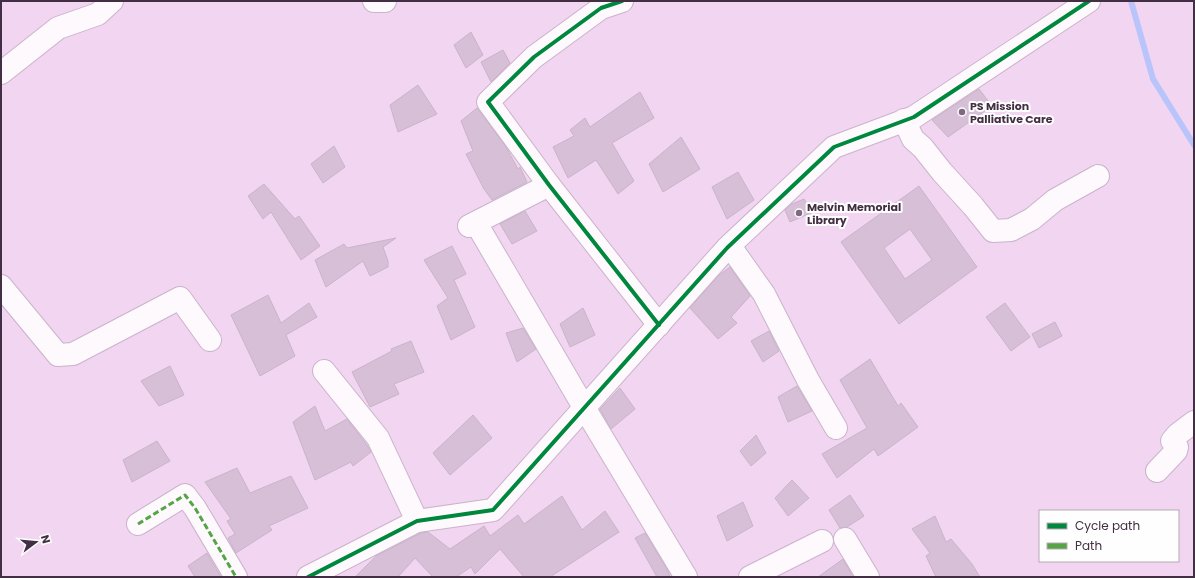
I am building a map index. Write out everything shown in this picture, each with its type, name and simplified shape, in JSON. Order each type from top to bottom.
[{"type":"street","points":[[1,72],[58,28],[98,14],[112,1]]},
{"type":"street","points":[[374,1],[385,1]]},
{"type":"street","points":[[622,1],[601,8],[534,57],[488,102],[549,186],[659,325]]},
{"type":"street","points":[[308,577],[417,521],[493,510],[730,246],[834,147],[914,117],[1084,2]]},
{"type":"street","points":[[904,120],[913,139],[923,148],[993,231],[1011,230],[1032,219],[1055,200],[1098,176]]},
{"type":"street","points":[[549,186],[473,224],[686,577]]},
{"type":"street","points":[[730,246],[764,294],[808,380],[836,428]]},
{"type":"street","points":[[1,286],[58,355],[72,354],[180,298],[210,340]]},
{"type":"street","points":[[324,371],[378,438],[417,521]]},
{"type":"street","points":[[1157,471],[1176,452],[1177,447],[1172,441],[1178,434],[1194,422]]},
{"type":"street","points":[[138,524],[185,496],[195,508],[236,577]]},
{"type":"street","points":[[845,539],[868,577]]},
{"type":"street","points":[[750,577],[822,541]]},
{"type":"building","points":[[471,32],[483,55],[466,68],[454,45]]},
{"type":"building","points":[[503,50],[510,63],[491,82],[481,62]]},
{"type":"building","points":[[418,85],[437,114],[398,132],[390,105]]},
{"type":"building","name":"PS Mission Palliative Care","points":[[979,89],[992,106],[948,137],[932,120]]},
{"type":"building","points":[[640,92],[654,118],[612,143],[634,181],[618,194],[596,160],[568,178],[553,147],[574,136],[570,130],[585,118],[590,127]]},
{"type":"building","points":[[477,108],[506,147],[518,169],[520,167],[527,182],[492,200],[484,189],[466,154],[473,151],[461,121]]},
{"type":"building","points":[[681,137],[700,169],[663,192],[649,164]]},
{"type":"building","points":[[334,146],[345,167],[323,183],[311,164]]},
{"type":"building","points":[[738,172],[754,200],[727,219],[712,187]]},
{"type":"building","points":[[264,184],[295,219],[299,216],[320,246],[301,260],[271,212],[263,219],[248,196]]},
{"type":"building","points":[[919,186],[977,267],[899,324],[841,242]],"holes":[[[910,229],[932,260],[905,279],[884,248]]]},
{"type":"building","points":[[804,199],[813,212],[790,222],[785,210],[792,204]]},
{"type":"building","points":[[525,211],[537,231],[512,244],[500,224]]},
{"type":"building","points":[[396,238],[383,247],[388,261],[388,267],[370,276],[363,261],[326,287],[315,260],[344,244],[347,248]]},
{"type":"building","points":[[452,246],[466,274],[454,280],[475,327],[451,340],[437,306],[448,298],[424,260]]},
{"type":"building","points":[[730,267],[750,296],[731,317],[737,323],[718,339],[690,308],[718,276]]},
{"type":"building","points":[[268,295],[281,323],[309,303],[317,317],[286,335],[295,356],[260,376],[231,315]]},
{"type":"building","points":[[1005,303],[1030,337],[1011,351],[986,317]]},
{"type":"building","points":[[583,308],[595,335],[570,347],[560,324]]},
{"type":"building","points":[[1055,322],[1062,336],[1039,348],[1032,334]]},
{"type":"building","points":[[523,328],[536,349],[517,362],[506,333]]},
{"type":"building","points":[[769,331],[779,351],[763,362],[751,341]]},
{"type":"building","points":[[411,341],[424,372],[394,384],[399,394],[370,407],[352,372],[392,351],[391,349]]},
{"type":"building","points":[[870,359],[898,406],[901,403],[918,427],[878,456],[874,449],[837,478],[822,454],[867,428],[840,380]]},
{"type":"building","points":[[170,366],[184,395],[159,406],[141,381]]},
{"type":"building","points":[[797,386],[812,411],[788,422],[778,397]]},
{"type":"building","points":[[620,388],[635,409],[611,429],[600,409]]},
{"type":"building","points":[[315,406],[325,431],[347,419],[371,452],[353,466],[351,462],[315,480],[293,422]]},
{"type":"building","points":[[473,415],[492,438],[450,475],[433,453]]},
{"type":"building","points":[[756,435],[766,453],[751,466],[740,451]]},
{"type":"building","points":[[157,441],[170,461],[132,482],[123,460]]},
{"type":"building","points":[[237,468],[250,493],[291,476],[308,508],[269,526],[272,530],[236,553],[228,538],[235,534],[227,521],[231,519],[205,482]]},
{"type":"building","points":[[792,480],[809,498],[788,516],[775,498]]},
{"type":"building","points":[[850,495],[864,516],[847,527],[840,528],[829,510]]},
{"type":"building","points":[[562,496],[582,530],[605,511],[619,532],[550,577],[524,577],[500,549],[475,574],[471,567],[456,577],[433,577],[415,558],[398,577],[355,577],[376,556],[421,533],[428,532],[450,549],[484,526],[490,536],[518,515],[524,524]]},
{"type":"building","points":[[743,502],[753,526],[727,541],[717,516]]},
{"type":"building","points":[[935,516],[946,542],[951,539],[972,564],[980,577],[936,577],[926,556],[930,553],[912,529]]},
{"type":"building","points":[[645,533],[668,571],[670,577],[657,577],[635,538]]},
{"type":"building","points":[[207,553],[221,577],[195,577],[188,566]]},
{"type":"building","points":[[843,559],[853,577],[818,577]]},
{"type":"waterway","points":[[1131,1],[1153,79],[1194,145]]},
{"type":"marked path","points":[[138,524],[185,495],[195,508],[236,577]]},
{"type":"cycle path","points":[[622,1],[601,8],[534,57],[488,102],[549,185],[659,325]]},
{"type":"cycle path","points":[[308,577],[417,521],[493,510],[727,248],[834,147],[914,117],[1089,1]]},
{"type":"place","name":"PS Mission Palliative Care","points":[[962,112]]},
{"type":"place","name":"Melvin Memorial Library","points":[[799,213]]}]
